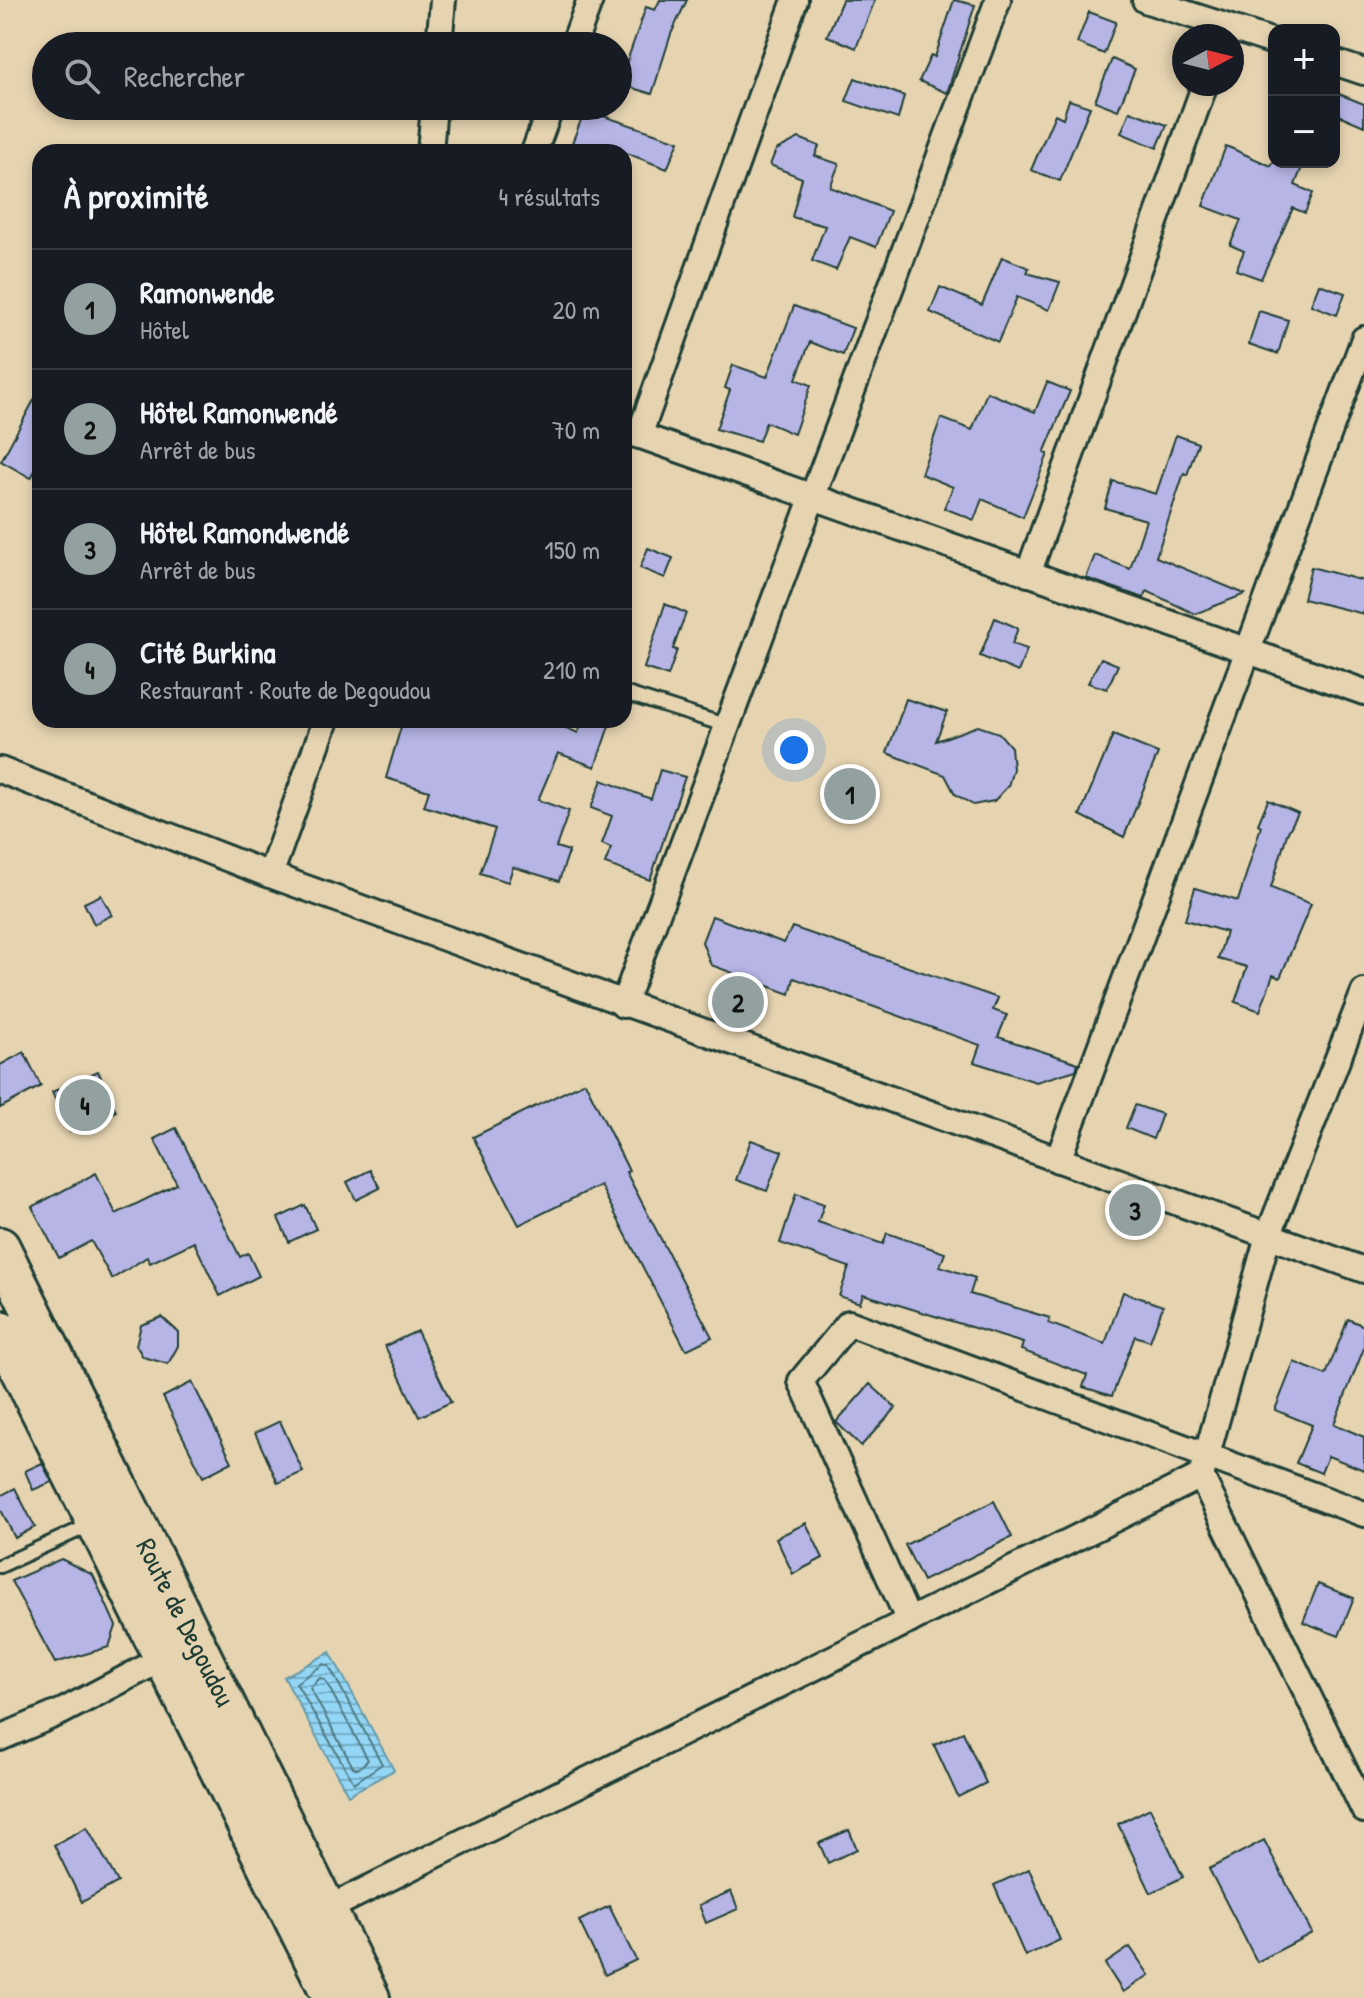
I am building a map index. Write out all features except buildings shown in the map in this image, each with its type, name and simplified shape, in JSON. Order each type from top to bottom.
[{"type":"main road","name":"Route de Degoudou","points":[[0,1247],[113,1514],[162,1659],[231,1788],[333,1998]]},
{"type":"main road","name":"Route de Degoudou","points":[[0,1330],[113,1514],[327,1909],[370,1998]]},
{"type":"street","points":[[440,32],[443,0]]},
{"type":"street","points":[[578,32],[590,0]]},
{"type":"street","points":[[795,0],[632,433],[1364,692]]},
{"type":"street","points":[[623,1005],[998,0]]},
{"type":"street","points":[[1145,0],[1206,24]]},
{"type":"street","points":[[1244,35],[1268,41]]},
{"type":"street","points":[[1340,64],[1364,72]]},
{"type":"street","points":[[1028,574],[1201,96]]},
{"type":"street","points":[[431,144],[433,120]]},
{"type":"street","points":[[537,144],[546,120]]},
{"type":"street","points":[[1058,1160],[1364,339]]},
{"type":"street","points":[[270,875],[323,728]]},
{"type":"street","points":[[0,770],[270,875],[623,1005],[1364,1270]]},
{"type":"street","points":[[1362,1004],[1268,1236],[1204,1466],[1364,1810]]},
{"type":"street","points":[[909,1621],[801,1381],[849,1323],[1204,1466],[1364,1514]]},
{"type":"street","points":[[327,1909],[909,1621],[1204,1466]]},
{"type":"street","points":[[0,1738],[63,1711],[162,1659]]},
{"type":"lane","points":[[632,696],[728,726]]},
{"type":"lane","points":[[0,1566],[113,1514]]},
{"type":"water","points":[[330,1652],[394,1770],[348,1795],[284,1677]]},
{"type":"place","name":"Ramonwende","points":[[850,794]]},
{"type":"place","name":"Hôtel Ramonwendé","points":[[738,1002]]},
{"type":"place","name":"Cité Burkina","points":[[85,1105]]},
{"type":"place","name":"Hôtel Ramondwendé","points":[[1135,1210]]}]
